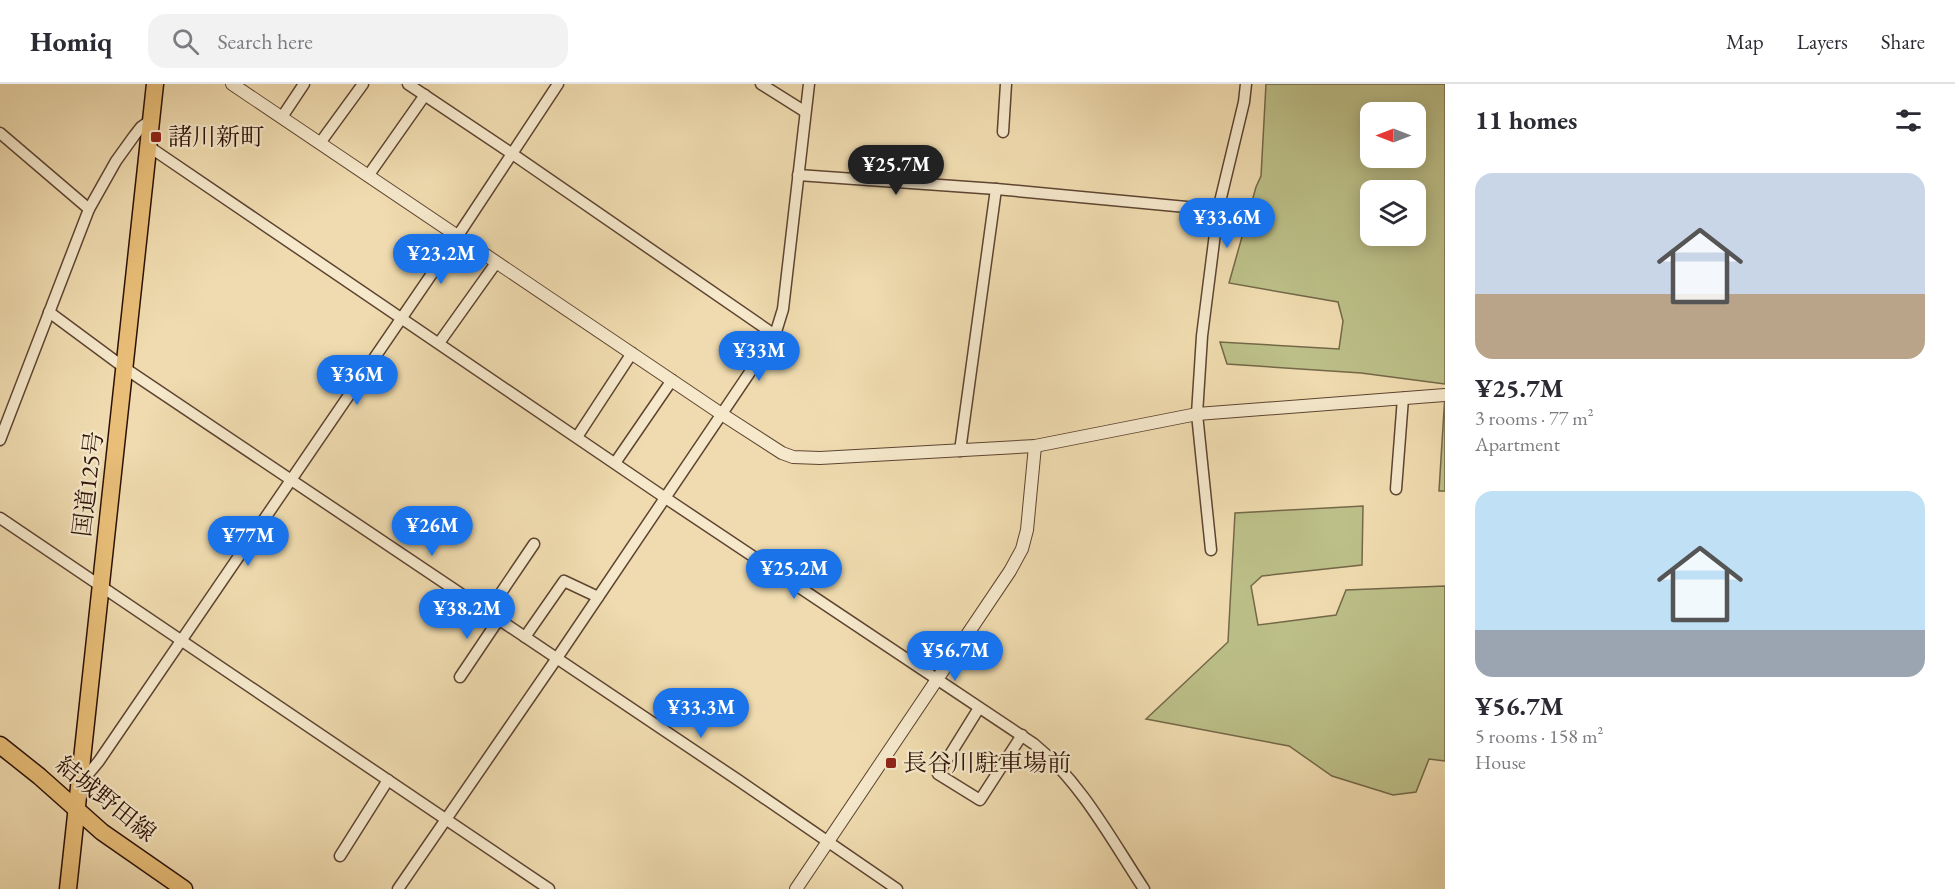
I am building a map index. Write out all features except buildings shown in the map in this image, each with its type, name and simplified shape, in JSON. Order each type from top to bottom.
[{"type":"main road","name":"国道125号","points":[[68,889],[155,84]]},
{"type":"main road","name":"結城野田線","points":[[0,745],[110,838],[184,889]]},
{"type":"street","points":[[232,84],[720,413],[770,446],[793,457],[839,458],[1035,446],[1197,414],[1445,395]]},
{"type":"street","points":[[282,117],[304,84]]},
{"type":"street","points":[[320,143],[363,84]]},
{"type":"street","points":[[408,84],[775,335]]},
{"type":"street","points":[[79,779],[89,773],[99,761],[457,237],[558,84]]},
{"type":"street","points":[[761,84],[804,111]]},
{"type":"street","points":[[398,889],[775,335],[783,309],[804,111],[809,84]]},
{"type":"street","points":[[1003,132],[1006,84]]},
{"type":"street","points":[[1211,550],[1197,414],[1202,336],[1218,210],[1244,102],[1246,84]]},
{"type":"street","points":[[368,176],[425,95]]},
{"type":"street","points":[[0,440],[89,209],[116,161],[141,127],[151,120]]},
{"type":"street","points":[[0,133],[89,209]]},
{"type":"street","points":[[148,147],[664,497],[1022,735],[1050,756],[1067,776],[1144,889]]},
{"type":"street","points":[[798,176],[996,189],[1218,210]]},
{"type":"street","points":[[960,450],[996,189]]},
{"type":"street","points":[[439,343],[496,263]]},
{"type":"street","points":[[49,312],[126,369],[897,889]]},
{"type":"street","points":[[577,437],[632,353]]},
{"type":"street","points":[[615,463],[672,380]]},
{"type":"street","points":[[1396,489],[1403,398]]},
{"type":"street","points":[[796,889],[998,592],[1022,549],[1030,508],[1035,446]]},
{"type":"street","points":[[0,518],[549,889]]},
{"type":"street","points":[[488,612],[534,544]]},
{"type":"street","points":[[525,636],[564,581],[598,597]]},
{"type":"street","points":[[460,676],[499,619]]},
{"type":"street","points":[[979,708],[938,774],[980,800],[1022,735]]},
{"type":"street","points":[[340,856],[388,780]]},
{"type":"green space","points":[[1266,84],[1445,84],[1445,384],[1361,373],[1227,364],[1220,342],[1339,349],[1343,321],[1338,302],[1229,283],[1261,176]]},
{"type":"green space","points":[[1445,394],[1445,491],[1439,491]]},
{"type":"green space","points":[[1363,506],[1362,565],[1262,576],[1251,586],[1258,625],[1336,615],[1346,590],[1445,586],[1445,761],[1429,759],[1416,792],[1393,795],[1332,776],[1289,746],[1146,719],[1228,642],[1235,513]]},
{"type":"place","name":"諸川新町","points":[[156,137]]},
{"type":"place","name":"長谷川駐車場前","points":[[891,763]]}]
